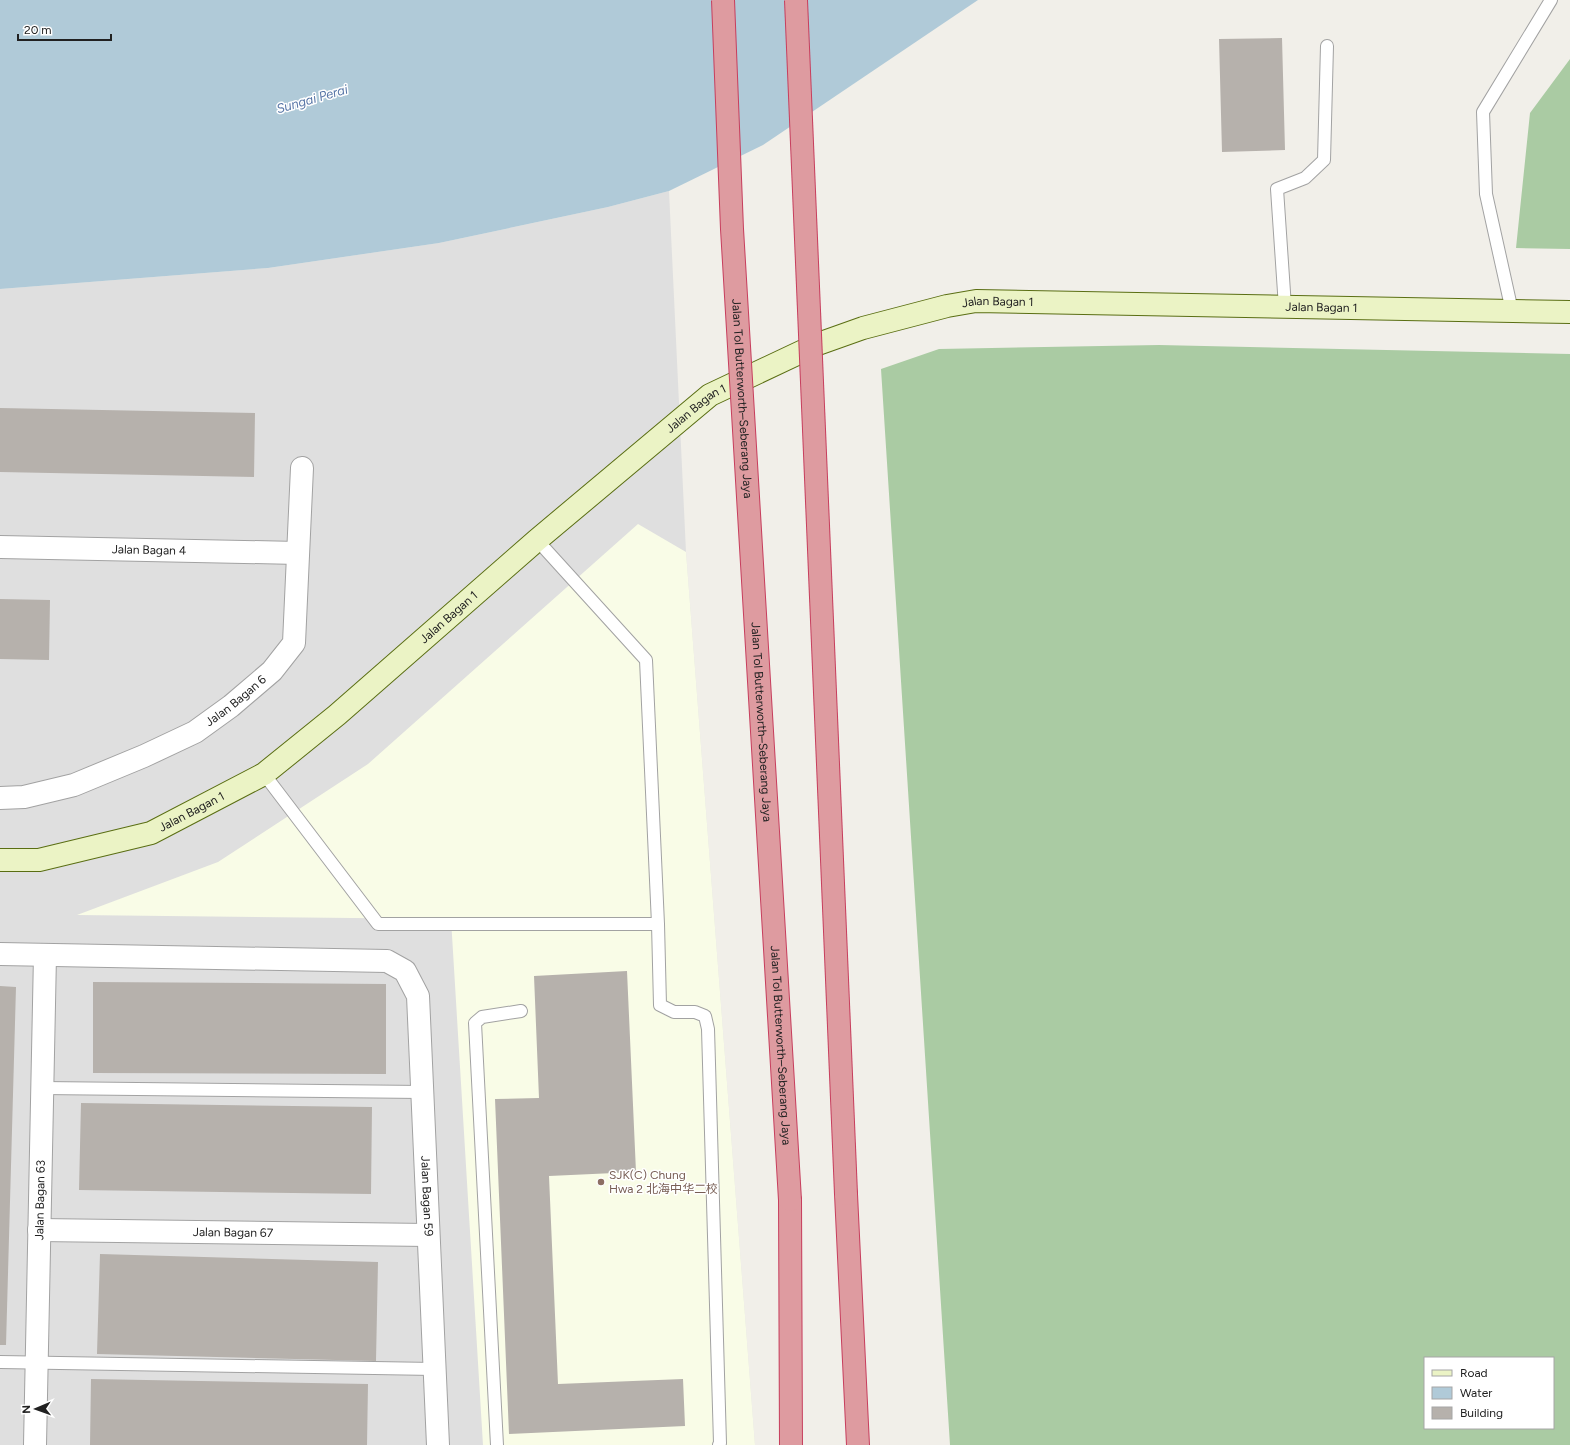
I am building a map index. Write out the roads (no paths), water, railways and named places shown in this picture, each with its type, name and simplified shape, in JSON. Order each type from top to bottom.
[{"type":"highway","name":"Jalan Tol Butterworth–Seberang Jaya","points":[[724,0],[732,229],[790,1200],[791,1445]]},
{"type":"highway","points":[[796,0],[846,1194],[858,1445]]},
{"type":"street","name":"Jalan Bagan 1","points":[[0,860],[39,860],[151,833],[264,774],[337,715],[537,540],[710,395],[818,344],[863,328],[947,306],[976,301],[1570,312]]},
{"type":"street","name":"Jalan Bagan 6","points":[[0,798],[24,797],[74,785],[144,756],[195,732],[255,687],[272,671],[294,643],[302,468]]},
{"type":"street","name":"Jalan Bagan 4","points":[[0,547],[298,553]]},
{"type":"street","points":[[0,954],[44,955]]},
{"type":"street","name":"Jalan Bagan 59","points":[[44,955],[387,961],[405,970],[418,996],[438,1445]]},
{"type":"street","name":"Jalan Bagan 63","points":[[34,1445],[44,955]]},
{"type":"street","name":"Jalan Bagan 67","points":[[39,1230],[428,1235]]},
{"type":"lane","points":[[1512,311],[1486,194],[1482,112],[1551,0]]},
{"type":"lane","points":[[1285,307],[1278,189],[1305,178],[1324,160],[1327,46]]},
{"type":"lane","points":[[537,540],[646,660],[658,924],[660,1005],[674,1012],[695,1012],[705,1016],[708,1029],[719,1445]]},
{"type":"lane","points":[[264,774],[378,924],[658,924]]},
{"type":"lane","points":[[497,1445],[475,1023],[482,1017],[521,1011]]},
{"type":"lane","points":[[42,1088],[422,1092]]},
{"type":"lane","points":[[0,1362],[434,1369]]},
{"type":"water","name":"Sungai Perai","points":[[0,0],[978,0],[763,145],[669,191],[608,207],[439,243],[268,268],[0,289]]},
{"type":"place","name":"SJK(C) Chung Hwa 2 北海中华二校","points":[[601,1182]]}]
